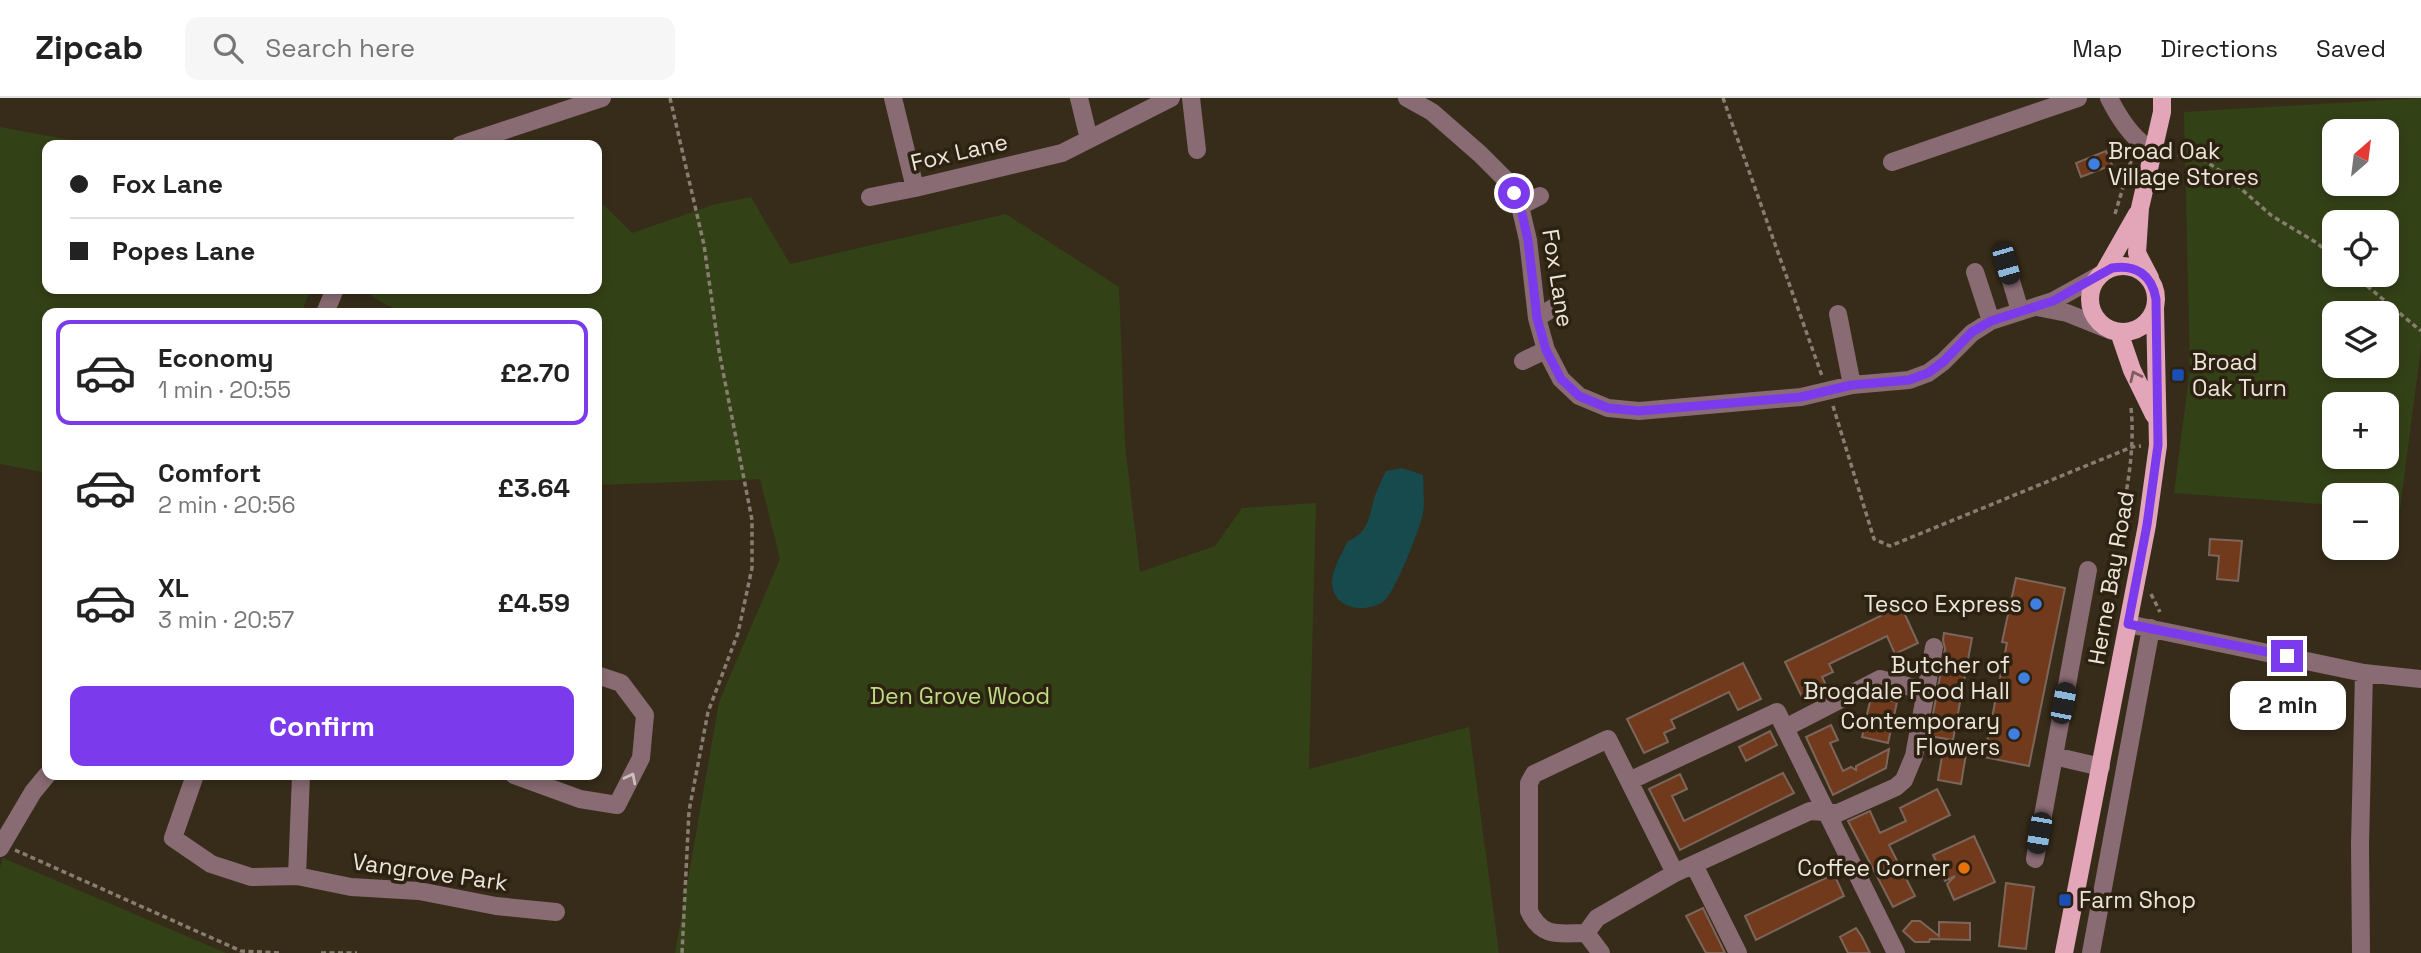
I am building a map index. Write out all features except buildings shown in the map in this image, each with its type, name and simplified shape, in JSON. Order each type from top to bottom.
[{"type":"main road","points":[[2140,208],[2092,286],[2090,304],[2097,321],[2116,332],[2128,332],[2145,324],[2155,308],[2155,289],[2137,253],[2140,208],[2162,113],[2162,98]]},
{"type":"main road","points":[[2101,274],[2123,266],[2133,268],[2142,272],[2155,289]]},
{"type":"main road","name":"Herne Bay Road","points":[[2064,953],[2147,525],[2158,445],[2155,308]]},
{"type":"main road","name":"Herne Bay Road","points":[[2116,332],[2156,418]]},
{"type":"street","points":[[475,140],[602,98]]},
{"type":"street","points":[[893,98],[915,188]]},
{"type":"street","points":[[1079,98],[1089,139]]},
{"type":"street","name":"Fox Lane","points":[[870,197],[1062,153],[1171,98]]},
{"type":"street","points":[[1191,98],[1197,150]]},
{"type":"street","name":"Fox Lane","points":[[1406,98],[1432,113],[1480,153],[1507,181],[1520,205],[1528,240],[1537,318],[1546,350],[1561,379],[1579,396],[1608,408],[1639,411],[1801,397],[1852,385],[1909,380],[1928,373],[1943,362],[1972,332],[1991,321],[2068,295],[2101,274]]},
{"type":"street","points":[[1892,162],[2078,98]]},
{"type":"street","points":[[2109,98],[2117,114],[2142,145],[2153,151]]},
{"type":"street","points":[[1520,205],[1540,196]]},
{"type":"street","points":[[2006,264],[2028,309],[2067,313],[2116,332]]},
{"type":"street","points":[[1975,272],[1991,321]]},
{"type":"street","points":[[1537,318],[1556,306]]},
{"type":"street","points":[[1838,314],[1852,385]]},
{"type":"street","points":[[1523,361],[1546,350]]},
{"type":"street","points":[[2035,859],[2088,570]]},
{"type":"street","points":[[2128,624],[2364,673],[2421,679]]},
{"type":"street","points":[[2091,953],[2151,628]]},
{"type":"street","points":[[1586,933],[1597,918],[1675,873],[1810,811],[1838,813],[1896,787],[1904,780],[1913,756],[1934,647]]},
{"type":"street","points":[[2361,953],[2360,845],[2364,673]]},
{"type":"street","points":[[528,780],[580,799],[617,805],[641,758],[645,715],[621,683],[602,677]]},
{"type":"street","points":[[1629,781],[1880,679],[1926,691]]},
{"type":"street","points":[[1781,720],[1896,953]]},
{"type":"street","points":[[1586,933],[1551,933],[1536,925],[1529,911],[1529,783],[1534,774],[1608,739],[1675,873]]},
{"type":"street","points":[[2053,756],[2101,767]]},
{"type":"street","points":[[1,846],[43,780]]},
{"type":"street","name":"Vangrove Park","points":[[193,780],[173,838],[211,864],[251,877],[297,876],[351,887],[419,891],[496,906],[556,912]]},
{"type":"street","points":[[297,876],[301,780]]},
{"type":"street","points":[[1694,865],[1738,953]]},
{"type":"street","points":[[1586,933],[1601,953]]},
{"type":"path","points":[[670,98],[704,245],[719,351],[752,520],[752,568],[747,594],[738,633],[708,712],[689,811],[682,953]]},
{"type":"path","points":[[2113,222],[2138,139]]},
{"type":"path","points":[[2153,151],[2204,160],[2272,216],[2322,247]]},
{"type":"path","points":[[2368,287],[2421,331]]},
{"type":"path","points":[[2130,403],[2132,447],[2129,484],[2121,521],[2147,525]]},
{"type":"path","points":[[2150,591],[2160,612],[2175,627],[2186,630],[2185,634]]},
{"type":"path","points":[[1,846],[241,951],[279,953]]},
{"type":"path","points":[[321,953],[357,953]]},
{"type":"green space","points":[[2421,98],[2421,346],[2400,510],[2399,483],[2322,483],[2322,504],[2174,493],[2190,369],[2184,112]]},
{"type":"green space","points":[[0,127],[71,140],[42,140],[42,294],[309,294],[303,308],[42,308],[42,472],[0,464]]},
{"type":"green space","name":"Den Grove Wood","points":[[751,197],[790,264],[1006,214],[1119,287],[1125,445],[1140,572],[1215,546],[1242,508],[1316,503],[1309,769],[1469,727],[1499,953],[675,953],[719,702],[780,559],[760,479],[602,485],[602,308],[393,308],[371,296],[602,294],[602,205],[632,233],[716,204]]},
{"type":"green space","points":[[3,858],[226,953],[0,953],[0,867]]},
{"type":"water","points":[[1402,468],[1423,475],[1424,509],[1417,532],[1400,573],[1384,601],[1368,608],[1350,606],[1343,603],[1333,590],[1332,581],[1336,566],[1348,541],[1366,525],[1386,471]]},
{"type":"place","name":"Broad Oak Village Stores","points":[[2094,164]]},
{"type":"place","name":"Broad Oak Turn","points":[[2178,375]]},
{"type":"place","name":"Tesco Express","points":[[2036,604]]},
{"type":"place","name":"Butcher of Brogdale Food Hall","points":[[2024,678]]},
{"type":"place","name":"Contemporary Flowers","points":[[2014,734]]},
{"type":"place","name":"Coffee Corner","points":[[1964,868]]},
{"type":"place","name":"Farm Shop","points":[[2065,900]]},
{"type":"route","points":[[1514,193],[1520,205],[1528,240],[1537,318],[1546,350],[1561,379],[1579,396],[1608,408],[1639,411],[1671,406],[1772,400],[1828,392],[1852,385],[1909,380],[1928,373],[1943,362],[1972,332],[1991,321],[2068,295],[2112,268],[2123,266],[2142,272],[2155,289],[2156,299],[2158,445],[2147,525],[2128,624],[2287,656]]}]
